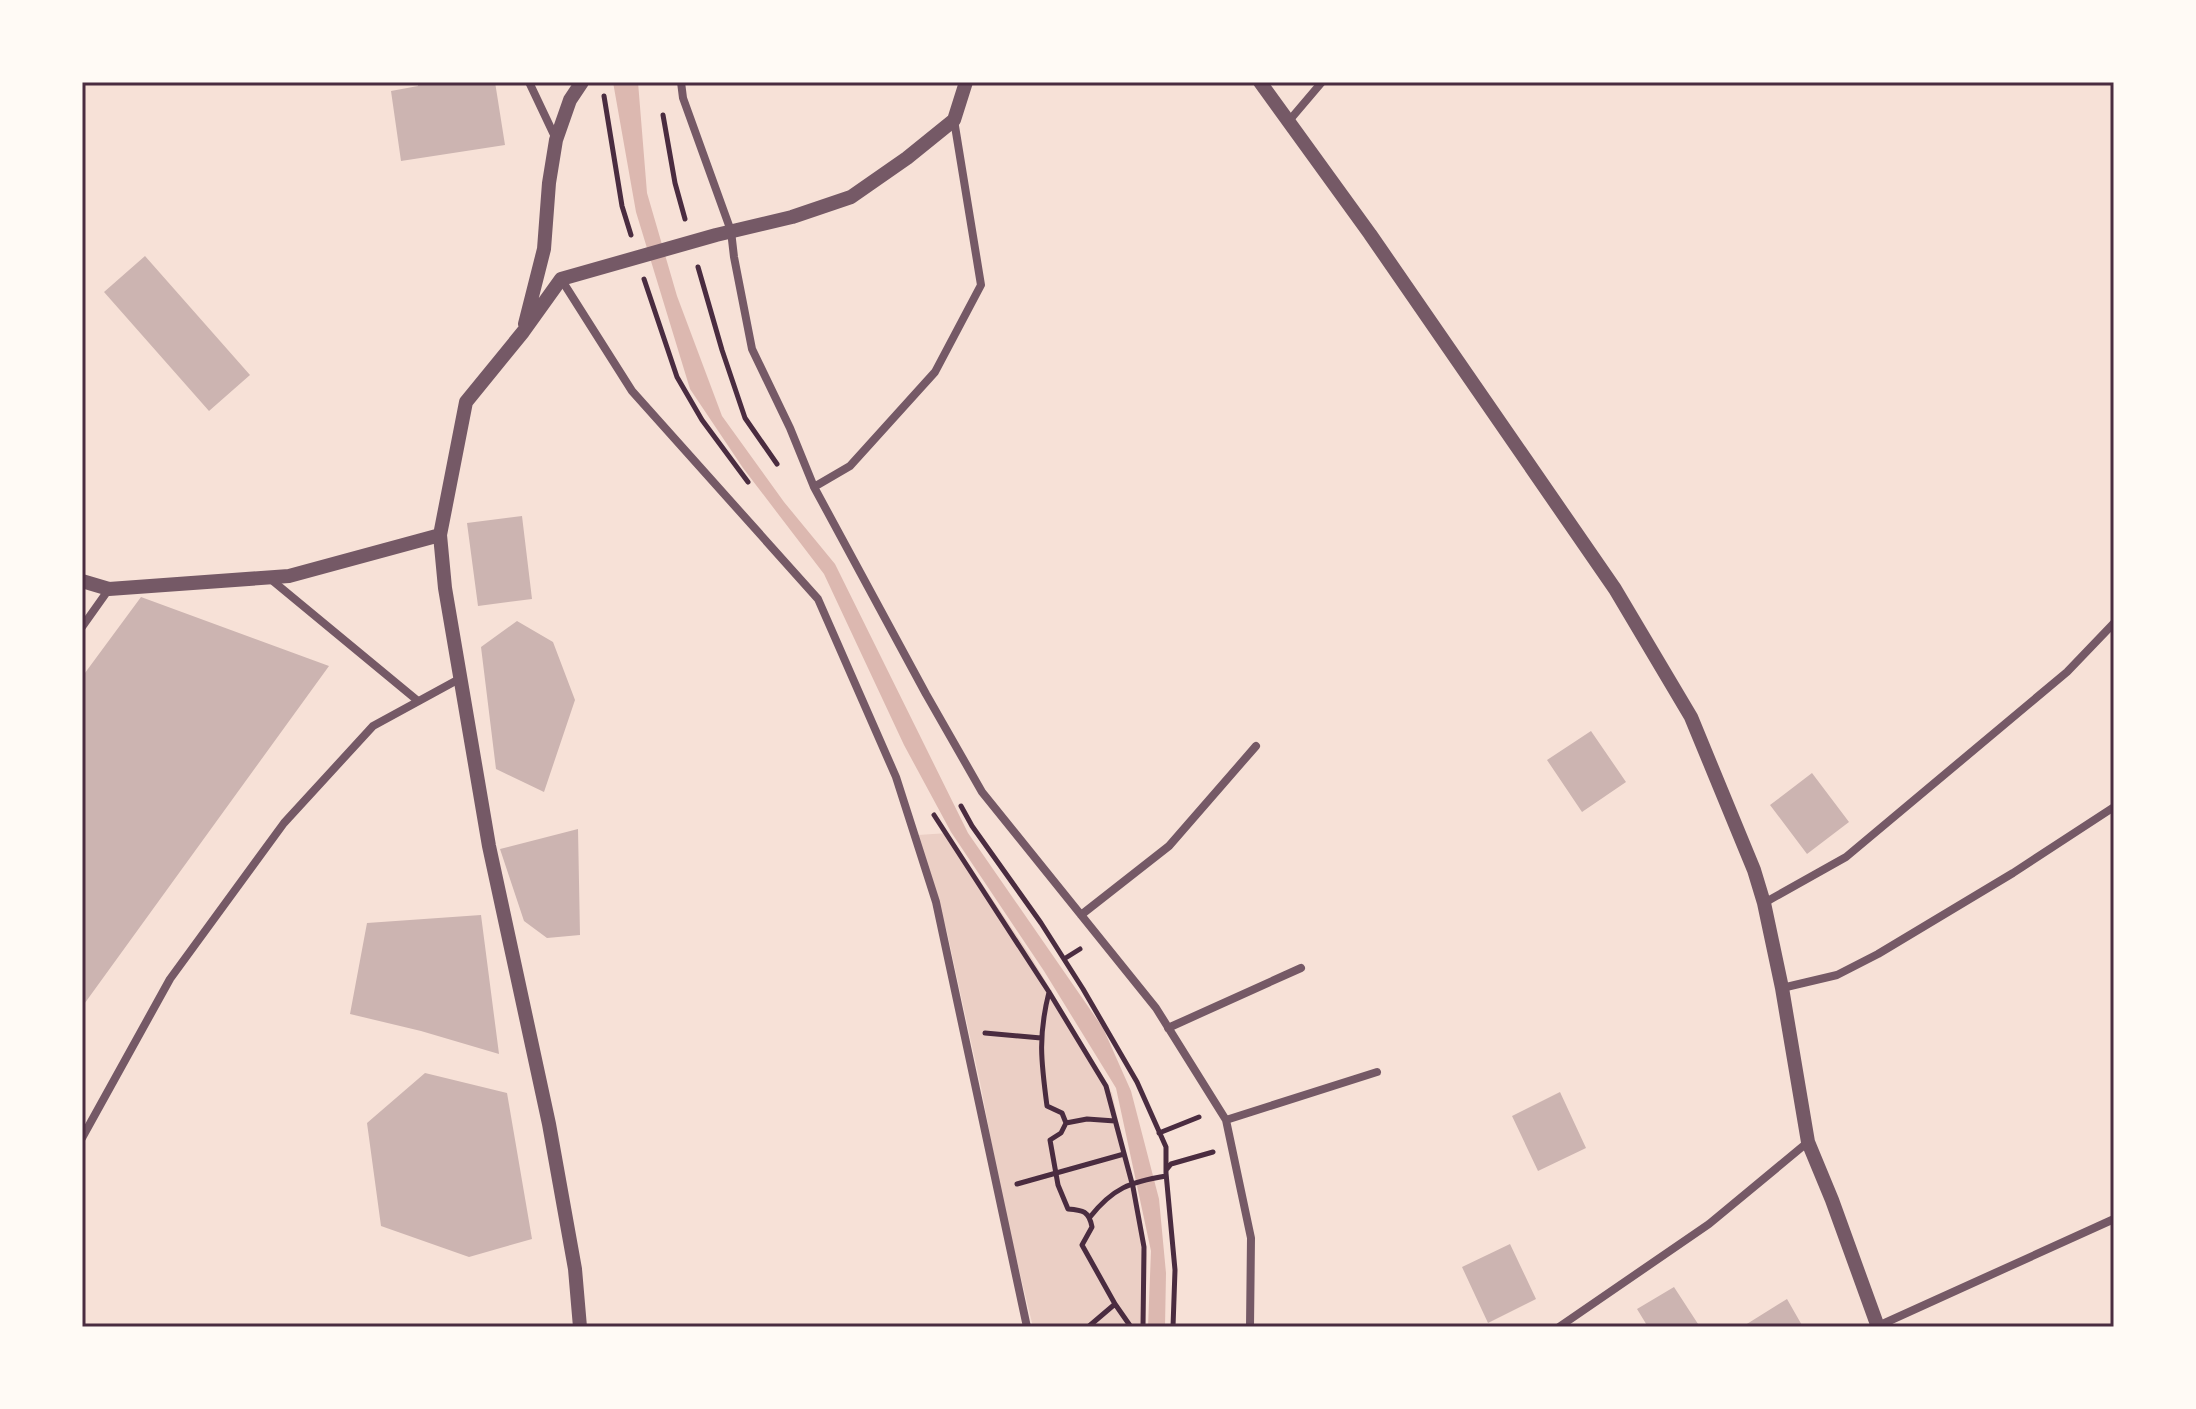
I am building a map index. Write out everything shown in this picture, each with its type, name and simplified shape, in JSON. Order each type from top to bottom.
[{"type":"street","points":[[529,82],[556,140]]},
{"type":"street","points":[[523,332],[544,249],[556,140],[570,100],[572,82]]},
{"type":"street","points":[[570,100],[582,82]]},
{"type":"street","points":[[681,82],[723,233],[734,257],[752,349],[814,487],[982,792],[1156,1008],[1226,1120],[1251,1238],[1250,1327]]},
{"type":"street","points":[[814,487],[850,466],[935,372],[981,285],[954,120],[966,82]]},
{"type":"street","points":[[1260,82],[1370,234],[1615,589],[1691,717],[1754,870],[1782,988],[1808,1142],[1878,1326],[2114,1219]]},
{"type":"street","points":[[1287,122],[1322,82]]},
{"type":"street","points":[[580,1327],[575,1269],[549,1124],[489,846],[445,588],[440,535],[466,402],[561,279],[723,233],[792,217],[851,197],[954,120]]},
{"type":"street","points":[[561,279],[632,391],[818,599],[896,777],[936,902],[1027,1327]]},
{"type":"street","points":[[82,581],[109,589],[289,576],[440,535]]},
{"type":"street","points":[[267,577],[418,701]]},
{"type":"street","points":[[82,627],[109,589]]},
{"type":"street","points":[[1764,903],[1846,857],[2067,672],[2114,623]]},
{"type":"street","points":[[82,1138],[170,979],[284,823],[373,726],[461,678]]},
{"type":"street","points":[[1081,915],[1169,846],[1256,746]]},
{"type":"street","points":[[1782,988],[1837,975],[1878,954],[2013,873],[2114,807]]},
{"type":"street","points":[[1168,1028],[1301,968]]},
{"type":"street","points":[[1226,1120],[1377,1072]]},
{"type":"street","points":[[1559,1327],[1709,1224],[1808,1142]]},
{"type":"path","points":[[1049,992],[1042,1020],[1040,1060],[1047,1106],[1062,1113],[1066,1123],[1061,1133],[1050,1140],[1055,1173],[1068,1209],[1081,1210],[1090,1217],[1092,1227],[1082,1245],[1131,1327]]},
{"type":"path","points":[[964,1031],[1041,1038]]},
{"type":"path","points":[[1159,1133],[1218,1108]]},
{"type":"path","points":[[1066,1123],[1087,1119],[1115,1121]]},
{"type":"path","points":[[1090,1217],[1104,1200],[1131,1182],[1164,1174],[1171,1164],[1232,1147]]},
{"type":"path","points":[[997,1190],[1124,1154]]},
{"type":"path","points":[[1088,1327],[1115,1304]]},
{"type":"shaded area","points":[[613,82],[638,82],[647,193],[677,296],[722,416],[784,502],[835,564],[968,833],[1103,1028],[1131,1091],[1159,1199],[1166,1273],[1165,1327],[1148,1327],[1151,1251],[1116,1088],[1044,971],[951,832],[904,745],[824,574],[743,468],[690,389],[636,212]]},
{"type":"shaded area","points":[[948,833],[1030,955],[1112,1093],[1147,1255],[1145,1327],[1033,1327],[1003,1204],[947,932],[918,835]]},
{"type":"building","points":[[418,82],[495,82],[505,145],[401,161],[391,91],[418,86]]},
{"type":"building","points":[[145,256],[250,375],[209,411],[104,292]]},
{"type":"building","points":[[522,516],[532,599],[478,606],[467,523]]},
{"type":"building","points":[[141,597],[329,666],[82,1007],[82,677]]},
{"type":"building","points":[[517,621],[553,642],[575,700],[544,792],[496,769],[481,647]]},
{"type":"building","points":[[1591,731],[1626,782],[1582,812],[1547,760]]},
{"type":"building","points":[[1812,773],[1849,822],[1807,854],[1770,805]]},
{"type":"building","points":[[578,829],[580,935],[547,938],[524,921],[500,849]]},
{"type":"building","points":[[481,915],[499,1054],[350,1014],[367,923]]},
{"type":"building","points":[[425,1073],[507,1093],[532,1239],[469,1257],[381,1226],[367,1123]]},
{"type":"building","points":[[1560,1092],[1586,1148],[1538,1171],[1512,1116]]},
{"type":"building","points":[[1510,1244],[1536,1299],[1488,1323],[1462,1267]]},
{"type":"building","points":[[1674,1287],[1700,1327],[1648,1327],[1637,1309]]},
{"type":"building","points":[[1787,1299],[1803,1327],[1742,1327]]}]
